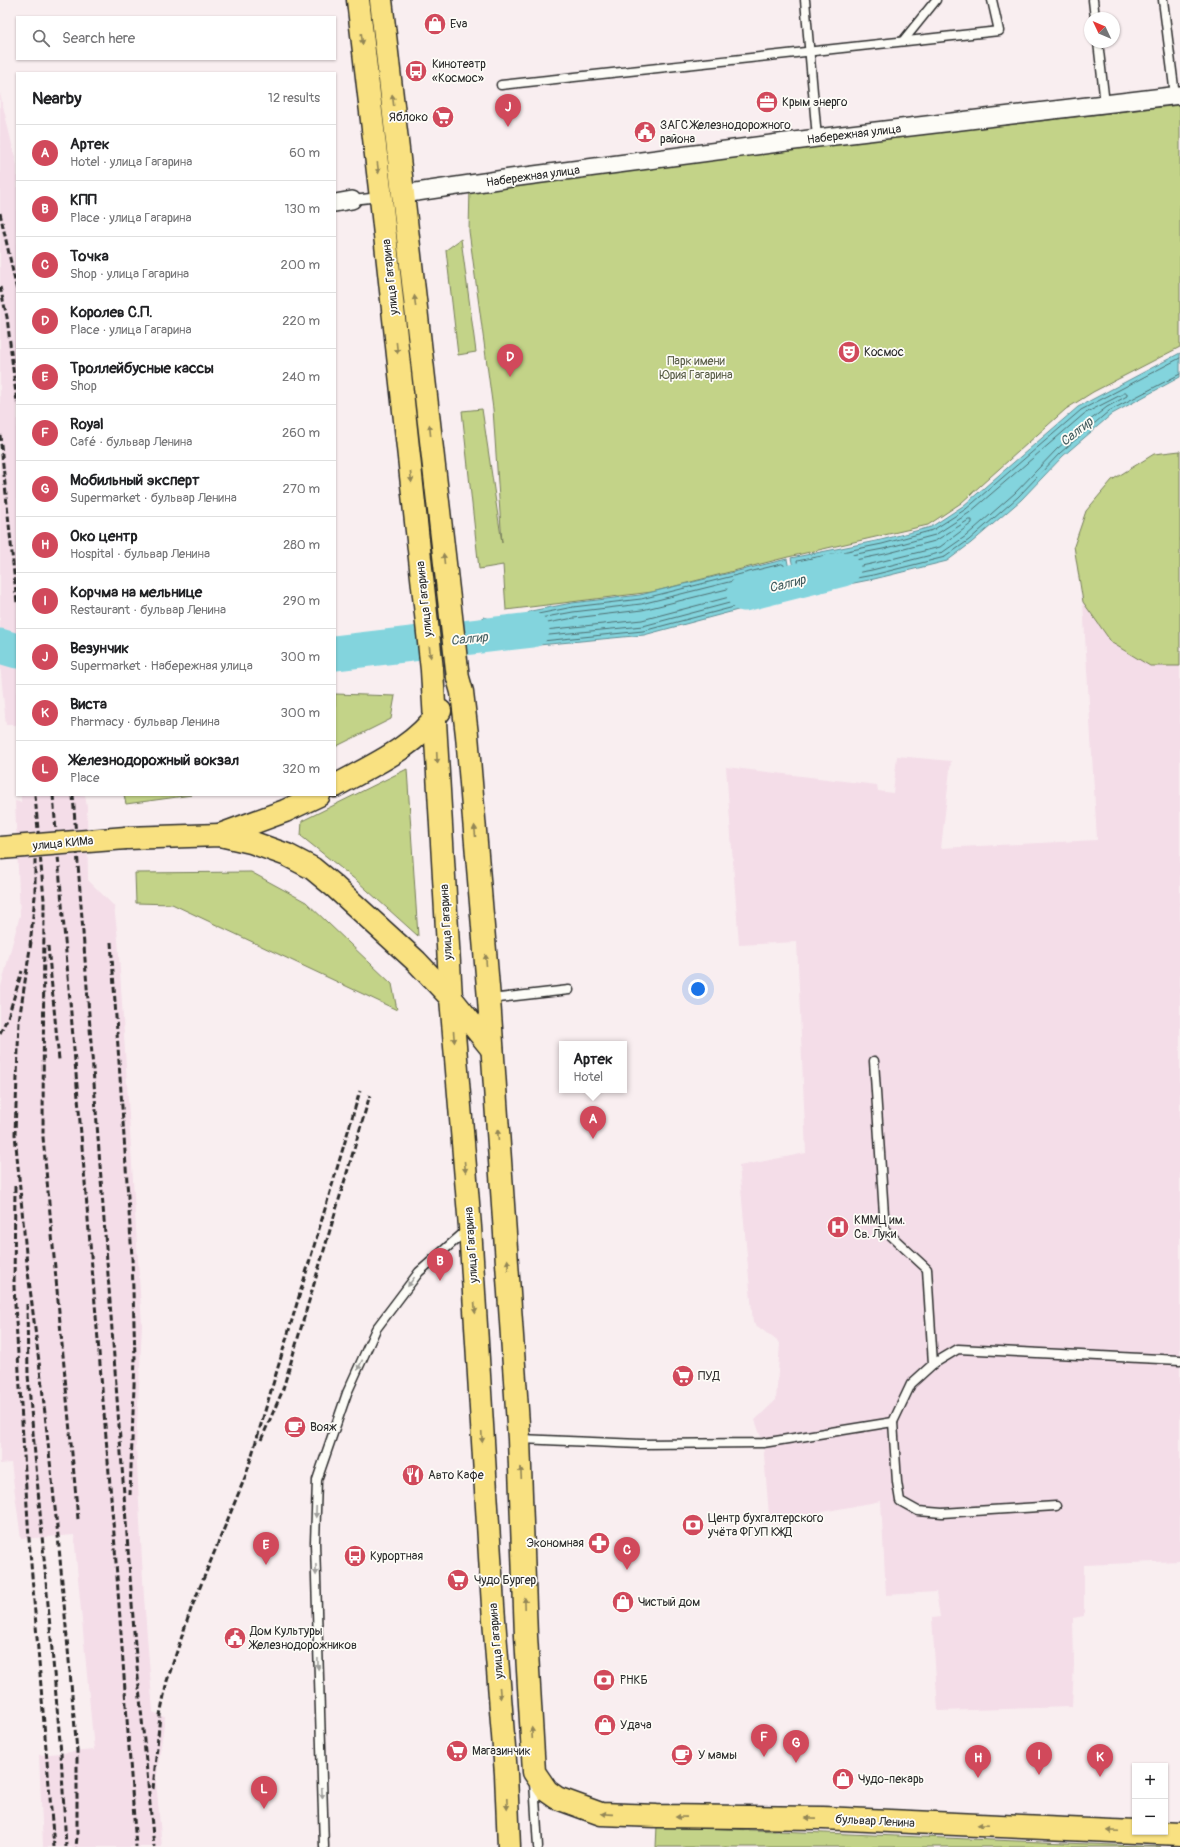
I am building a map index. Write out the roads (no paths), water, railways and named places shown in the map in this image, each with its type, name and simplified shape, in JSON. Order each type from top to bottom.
[{"type":"main road","name":"улица Гагарина","points":[[358,0],[381,197],[433,680],[434,719],[451,998],[470,1227],[493,1606],[506,1769],[509,1847]]},
{"type":"main road","name":"улица Гагарина","points":[[381,0],[458,678]]},
{"type":"main road","points":[[336,785],[404,748],[434,719],[448,699],[458,678]]},
{"type":"main road","points":[[458,678],[462,692],[467,735],[489,999],[520,1439],[526,1636],[534,1772]]},
{"type":"main road","points":[[220,835],[285,811],[317,796]]},
{"type":"main road","points":[[220,835],[251,842],[288,855],[312,868],[335,887],[410,956],[451,998],[492,1049]]},
{"type":"main road","name":"улица КИМа","points":[[0,848],[126,838],[220,835]]},
{"type":"main road","name":"бульвар Ленина","points":[[534,1772],[547,1791],[571,1804],[601,1814],[637,1816],[823,1818],[1180,1834]]},
{"type":"street","name":"Набережная улица","points":[[404,194],[519,177],[817,138],[1178,95]]},
{"type":"lane","points":[[805,0],[817,138]]},
{"type":"lane","points":[[903,41],[936,0]]},
{"type":"lane","points":[[501,85],[809,50],[999,31],[992,0]]},
{"type":"lane","points":[[1093,0],[1094,12]]},
{"type":"lane","points":[[1163,0],[1178,95]]},
{"type":"lane","points":[[1099,48],[1104,104]]},
{"type":"lane","points":[[343,202],[381,197]]},
{"type":"lane","points":[[489,999],[569,990]]},
{"type":"lane","points":[[874,1061],[885,1230],[927,1269],[933,1364]]},
{"type":"lane","points":[[324,1847],[315,1543],[317,1480],[347,1393],[376,1329],[419,1272],[470,1227]]},
{"type":"lane","points":[[1056,1506],[942,1513],[918,1511],[900,1502],[896,1482],[893,1422],[911,1384],[933,1364],[958,1349],[1180,1360]]},
{"type":"lane","points":[[520,1439],[640,1444],[763,1443],[893,1422]]},
{"type":"lane","points":[[534,1772],[538,1847]]},
{"type":"water","points":[[1180,353],[1180,377],[1112,414],[1063,456],[1021,500],[971,543],[947,561],[874,579],[799,594],[791,558],[881,540],[931,527],[963,506],[1078,407]]},
{"type":"water","points":[[787,559],[794,595],[644,635],[486,650],[483,617],[502,623],[513,623],[531,611],[572,603],[640,595]]},
{"type":"waterway","name":"Салгир","points":[[744,594],[843,569]]},
{"type":"waterway","name":"Салгир","points":[[336,653],[532,630]]},
{"type":"waterway","name":"Салгир","points":[[0,646],[16,651]]},
{"type":"railway","points":[[0,213],[16,285]]},
{"type":"railway","points":[[0,287],[7,317],[16,394]]},
{"type":"railway","points":[[0,435],[16,593]]},
{"type":"railway","points":[[35,796],[44,900],[43,1137],[78,1519]]},
{"type":"railway","points":[[53,796],[114,1534],[136,1847]]},
{"type":"railway","points":[[73,796],[135,1645],[154,1847]]},
{"type":"railway","points":[[30,946],[35,896],[35,854]]},
{"type":"railway","points":[[31,942],[19,1021],[15,1134],[27,1264],[58,1536],[77,1751],[76,1847]]},
{"type":"railway","points":[[111,942],[132,1257],[135,1358],[130,1495]]},
{"type":"railway","points":[[48,946],[59,1060]]},
{"type":"railway","points":[[0,1033],[8,1017],[22,971]]},
{"type":"railway","points":[[153,1789],[160,1715],[167,1681],[191,1609],[246,1475],[360,1091]]},
{"type":"railway","points":[[261,1440],[282,1392],[370,1095]]},
{"type":"railway","points":[[15,1186],[14,1287],[29,1539],[54,1847]]},
{"type":"railway","points":[[27,1304],[28,1375],[61,1753],[66,1847]]},
{"type":"place","name":"Eva","points":[[435,24]]},
{"type":"place","name":"Кинотеатр «Космос»","points":[[416,71]]},
{"type":"place","name":"Крым энерго","points":[[767,102]]},
{"type":"place","name":"Яблоко","points":[[443,117]]},
{"type":"place","name":"Везунчик","points":[[508,127]]},
{"type":"place","name":"ЗАГС Железнодорожного района","points":[[645,132]]},
{"type":"place","name":"Космос","points":[[849,352]]},
{"type":"place","name":"Королев С.П.","points":[[510,377]]},
{"type":"place","name":"Артек","points":[[593,1139]]},
{"type":"place","name":"КММЦ им. Св. Луки","points":[[838,1227]]},
{"type":"place","name":"КПП","points":[[440,1281]]},
{"type":"place","name":"ПУД","points":[[683,1376]]},
{"type":"place","name":"Вояж","points":[[295,1427]]},
{"type":"place","name":"Авто Кафе","points":[[413,1475]]},
{"type":"place","name":"Центр бухгалтерского учёта ФГУП КЖД","points":[[693,1525]]},
{"type":"place","name":"Экономная","points":[[599,1543]]},
{"type":"place","name":"Курортная","points":[[355,1556]]},
{"type":"place","name":"Троллейбусные кассы","points":[[266,1565]]},
{"type":"place","name":"Точка","points":[[627,1570]]},
{"type":"place","name":"Чудо Бургер","points":[[458,1580]]},
{"type":"place","name":"Чистый дом","points":[[623,1602]]},
{"type":"place","name":"Дом Культуры Железнодорожников","points":[[235,1638]]},
{"type":"place","name":"РНКБ","points":[[604,1680]]},
{"type":"place","name":"Удача","points":[[605,1725]]},
{"type":"place","name":"Магазинчик","points":[[457,1751]]},
{"type":"place","name":"У мамы","points":[[682,1755]]},
{"type":"place","name":"Royal","points":[[764,1757]]},
{"type":"place","name":"Мобильный эксперт","points":[[796,1763]]},
{"type":"place","name":"Корчма на мельнице","points":[[1039,1775]]},
{"type":"place","name":"Виста","points":[[1100,1777]]},
{"type":"place","name":"Око центр","points":[[978,1778]]},
{"type":"place","name":"Чудо-пекарь","points":[[843,1779]]},
{"type":"place","name":"Железнодорожный вокзал","points":[[264,1809]]},
{"type":"park label","name":"Парк имени Юрия Гагарина","points":[[696,368]]}]
